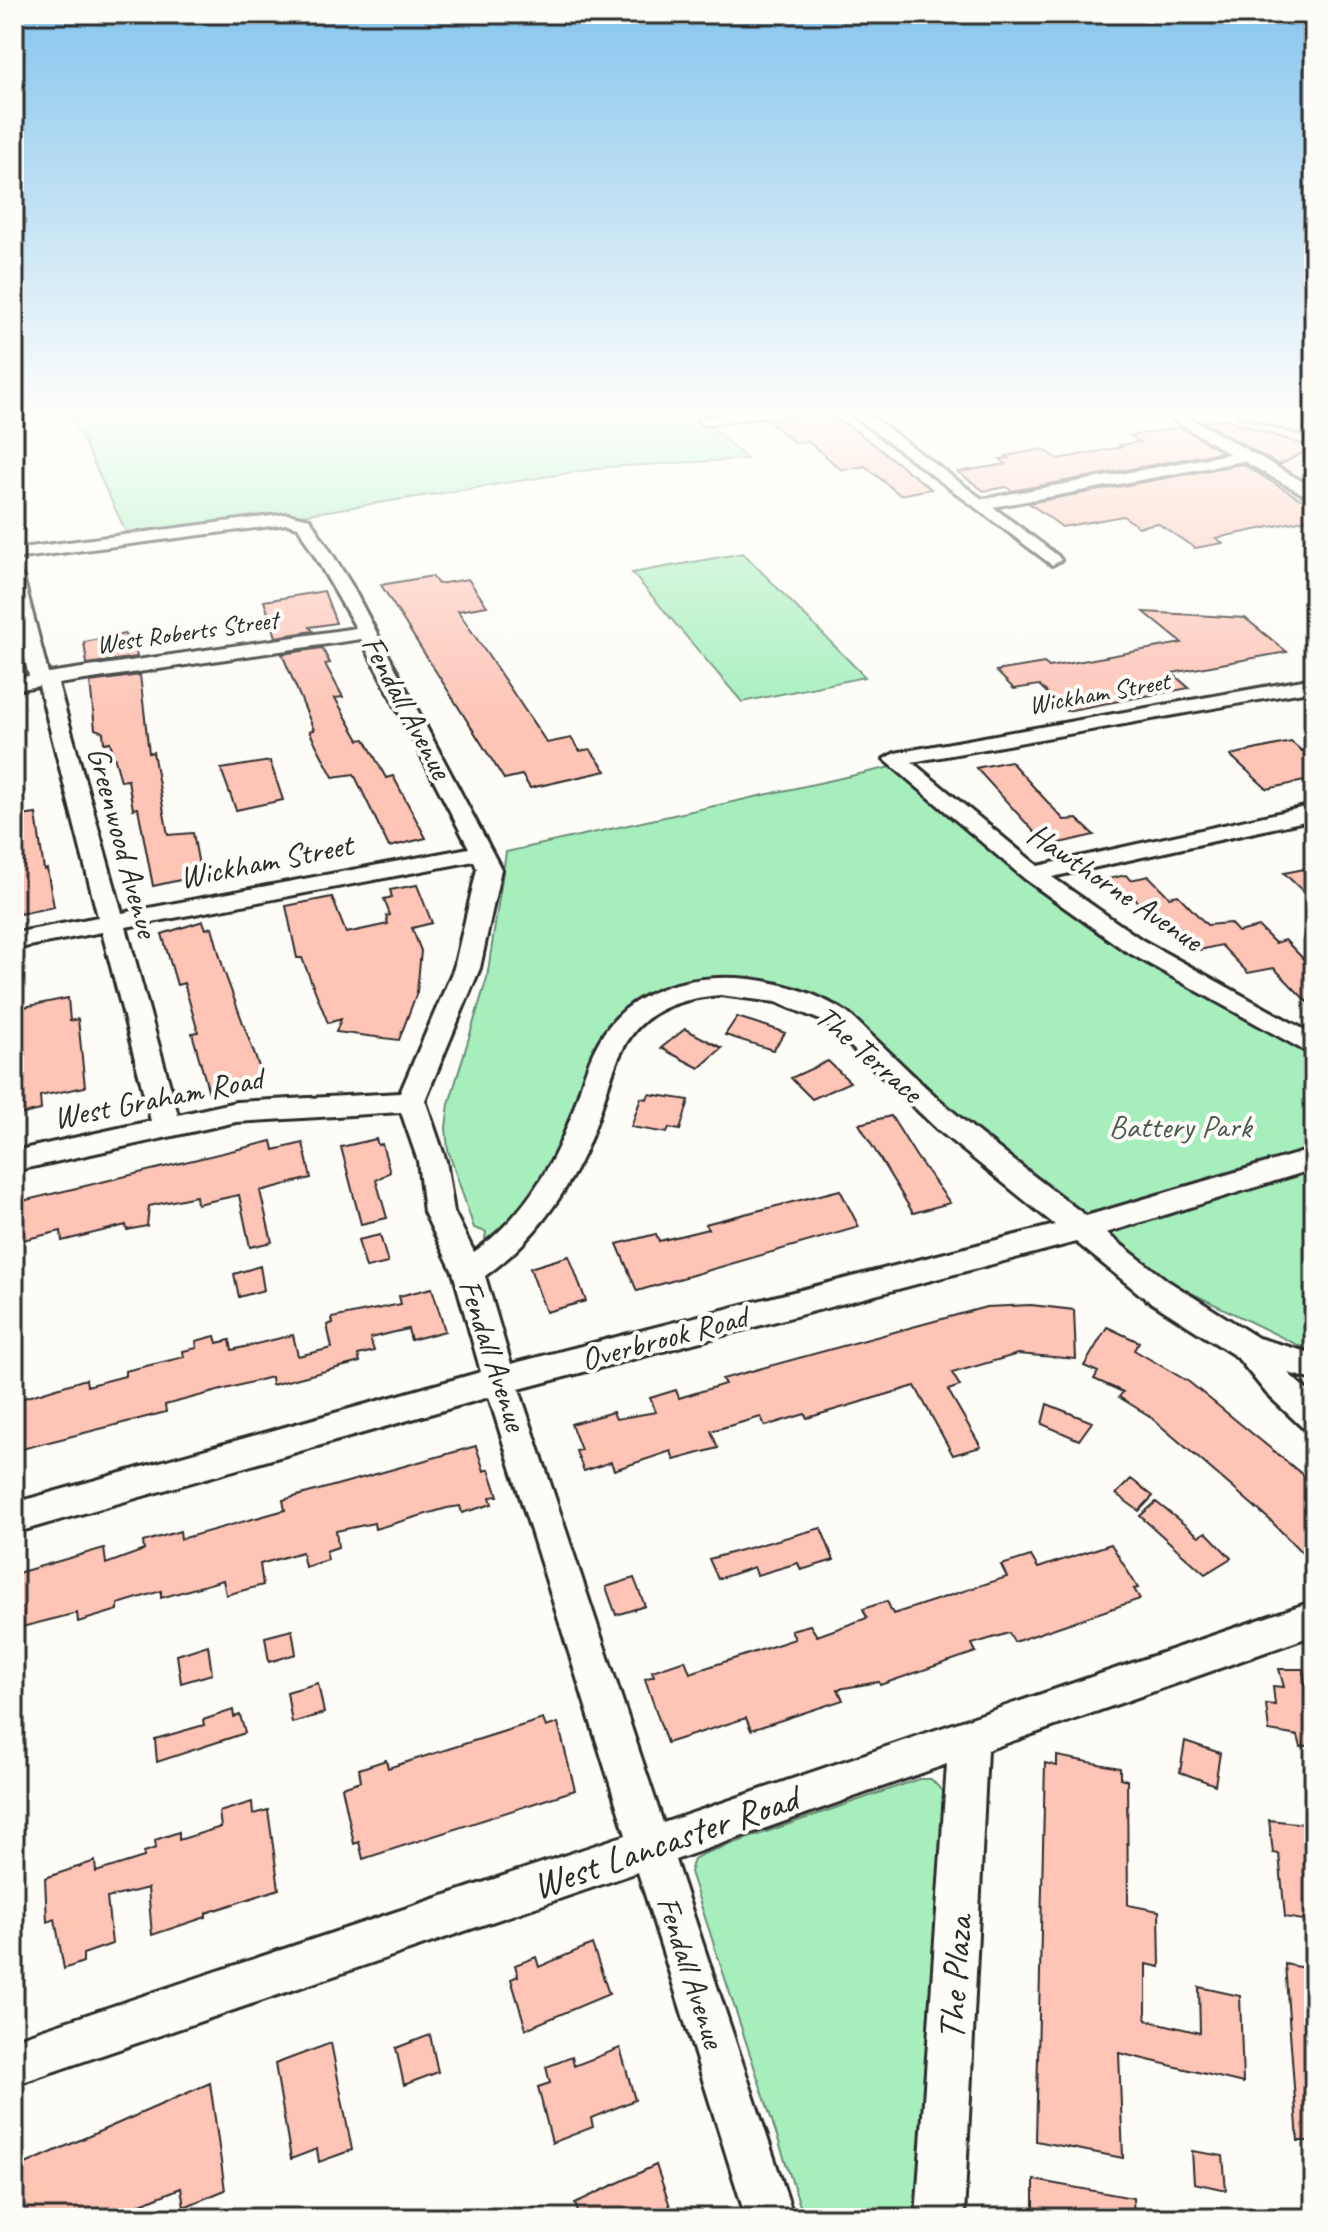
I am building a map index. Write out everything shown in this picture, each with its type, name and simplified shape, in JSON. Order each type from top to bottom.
[{"type":"street","points":[[992,515],[1052,560]]},
{"type":"street","name":"Fendall Avenue","points":[[14,554],[268,520],[287,519],[304,523],[367,632],[483,852],[489,869],[467,968],[411,1100],[432,1161],[439,1212],[468,1272],[770,2218]]},
{"type":"street","name":"Greenwood Avenue","points":[[14,577],[38,674],[48,684],[167,1128]]},
{"type":"street","name":"West Roberts Street","points":[[14,684],[367,632]]},
{"type":"street","name":"Wickham Street","points":[[895,759],[1314,684]]},
{"type":"street","name":"Hawthorne Avenue","points":[[895,759],[1033,874],[1133,945],[1314,1047]]},
{"type":"street","points":[[1033,874],[1314,812]]},
{"type":"street","name":"Wickham Street","points":[[14,941],[483,852]]},
{"type":"street","name":"The Terrace","points":[[468,1272],[499,1252],[552,1188],[574,1148],[616,1034],[653,1004],[694,990],[722,986],[789,995],[834,1016],[947,1122],[1157,1290],[1248,1348],[1279,1385],[1314,1417]]},
{"type":"street","name":"West Graham Road","points":[[14,1161],[236,1112],[396,1104],[411,1100]]},
{"type":"street","name":"Overbrook Road","points":[[14,1518],[501,1381],[1081,1229],[1314,1159]]},
{"type":"street","points":[[1248,1348],[1314,1367]]},
{"type":"street","name":"West Lancaster Road","points":[[14,2062],[968,1739],[1314,1618]]},
{"type":"street","name":"The Plaza","points":[[940,2218],[968,1739]]},
{"type":"green space","points":[[118,515],[296,515],[126,532]]},
{"type":"green space","points":[[743,553],[865,677],[742,702],[632,573]]},
{"type":"green space","name":"Battery Park","points":[[891,767],[1028,881],[1314,1054],[1314,1353],[1169,1282],[1124,1244],[976,1133],[843,1015],[758,982],[641,1002],[594,1094],[535,1192],[493,1237],[485,1239],[486,1232],[474,1228],[448,1150],[446,1128],[449,1104],[487,978],[506,852]]},
{"type":"green space","points":[[919,1779],[931,1779],[947,1796],[917,2218],[804,2218],[690,1872],[694,1859],[703,1854]]},
{"type":"building","points":[[1046,515],[1314,515],[1314,518],[1216,538],[1223,543],[1195,548],[1157,523],[1139,527],[1123,516],[1062,527]]},
{"type":"building","points":[[432,576],[438,584],[468,579],[487,606],[458,611],[547,743],[571,738],[580,751],[590,749],[606,771],[530,788],[522,775],[504,779],[381,585]]},
{"type":"building","points":[[324,591],[336,623],[310,627],[313,631],[276,637],[264,601]]},
{"type":"building","points":[[1144,612],[1245,618],[1287,652],[1172,673],[1189,688],[1066,711],[1039,685],[1014,689],[996,671],[1044,663],[1049,667],[1182,643]]},
{"type":"building","points":[[125,634],[126,638],[134,637],[137,657],[87,664],[84,642]]},
{"type":"building","points":[[322,648],[330,663],[325,664],[343,697],[335,698],[359,740],[365,739],[386,778],[393,776],[426,838],[389,847],[354,774],[333,777],[309,731],[314,730],[282,654]]},
{"type":"building","points":[[140,675],[149,753],[153,752],[168,835],[193,833],[200,871],[193,873],[194,877],[153,886],[138,808],[133,809],[128,780],[121,781],[110,742],[104,743],[103,732],[95,729],[90,682]]},
{"type":"building","points":[[1291,742],[1302,751],[1314,749],[1314,779],[1267,789],[1230,755]]},
{"type":"building","points":[[270,761],[283,800],[236,810],[221,769]]},
{"type":"building","points":[[1010,761],[1064,820],[1077,819],[1094,835],[1047,846],[976,768]]},
{"type":"building","points":[[36,814],[44,870],[47,869],[54,907],[19,914],[19,910],[14,910],[14,817]]},
{"type":"building","points":[[1314,867],[1314,902],[1284,873]]},
{"type":"building","points":[[1126,875],[1130,880],[1149,876],[1169,897],[1178,895],[1207,925],[1230,923],[1238,932],[1259,927],[1275,943],[1285,940],[1314,970],[1314,1009],[1274,968],[1248,973],[1221,945],[1200,950],[1173,921],[1157,923],[1133,896],[1121,899],[1103,880]]},
{"type":"building","points":[[417,885],[432,923],[412,928],[421,951],[417,992],[399,1040],[336,1032],[341,1019],[328,1023],[302,958],[297,958],[286,906],[332,897],[346,933],[388,924],[386,916],[390,915],[384,899],[392,897],[390,890]]},
{"type":"building","points":[[203,921],[206,929],[212,927],[224,971],[262,1075],[209,1093],[192,1033],[198,1032],[184,983],[177,985],[162,934]]},
{"type":"building","points":[[68,998],[70,1021],[78,1019],[85,1087],[40,1096],[41,1110],[14,1116],[14,1015],[19,1014],[19,1008]]},
{"type":"building","points":[[737,1017],[785,1033],[773,1050],[725,1035]]},
{"type":"building","points":[[685,1029],[722,1048],[699,1068],[661,1048]]},
{"type":"building","points":[[828,1061],[850,1082],[812,1099],[791,1078]]},
{"type":"building","points":[[649,1094],[689,1100],[680,1130],[669,1128],[667,1133],[631,1127],[641,1098],[647,1099]]},
{"type":"building","points":[[891,1116],[950,1203],[913,1213],[859,1124]]},
{"type":"building","points":[[376,1139],[378,1145],[382,1144],[390,1172],[376,1180],[387,1218],[361,1224],[341,1147]]},
{"type":"building","points":[[272,1141],[274,1150],[303,1143],[311,1178],[260,1191],[272,1242],[250,1247],[239,1195],[197,1204],[196,1196],[149,1206],[147,1226],[127,1230],[126,1225],[62,1241],[61,1231],[14,1242],[14,1203]]},
{"type":"building","points":[[840,1190],[859,1227],[637,1291],[617,1244],[656,1234],[659,1241],[708,1229],[705,1224]]},
{"type":"building","points":[[380,1235],[388,1263],[366,1268],[358,1240]]},
{"type":"building","points":[[569,1256],[586,1301],[546,1312],[530,1268]]},
{"type":"building","points":[[260,1266],[264,1290],[239,1297],[234,1274]]},
{"type":"building","points":[[432,1288],[445,1331],[411,1340],[408,1329],[370,1338],[374,1351],[358,1355],[360,1362],[272,1385],[271,1377],[165,1405],[166,1412],[14,1451],[14,1401],[86,1379],[87,1386],[125,1376],[125,1371],[184,1357],[183,1351],[197,1348],[196,1341],[215,1336],[217,1343],[230,1340],[232,1350],[293,1335],[298,1356],[332,1348],[327,1325],[333,1323],[332,1318],[401,1304],[399,1296]]},
{"type":"building","points":[[1031,1305],[1074,1310],[1076,1359],[1018,1354],[952,1373],[960,1386],[948,1390],[981,1447],[953,1455],[915,1386],[807,1418],[805,1414],[765,1426],[761,1417],[711,1431],[718,1448],[674,1460],[671,1451],[614,1470],[611,1462],[584,1471],[576,1451],[581,1450],[571,1424],[613,1412],[616,1419],[656,1412],[650,1398],[676,1390],[679,1398],[725,1384],[722,1379],[986,1307]]},
{"type":"building","points":[[1107,1327],[1139,1342],[1134,1350],[1189,1382],[1314,1484],[1314,1565],[1270,1520],[1204,1463],[1148,1415],[1119,1397],[1123,1392],[1094,1379],[1098,1372],[1084,1366]]},
{"type":"building","points":[[1047,1404],[1092,1422],[1079,1440],[1042,1424]]},
{"type":"building","points":[[476,1446],[484,1471],[489,1469],[498,1496],[490,1497],[492,1504],[462,1513],[460,1506],[447,1508],[375,1529],[374,1523],[336,1531],[338,1547],[326,1551],[328,1560],[305,1567],[302,1552],[260,1564],[263,1585],[226,1595],[223,1580],[161,1598],[161,1591],[118,1604],[118,1610],[78,1622],[77,1613],[14,1629],[14,1574],[104,1548],[106,1564],[144,1550],[143,1542],[180,1531],[181,1539],[285,1510],[283,1500]]},
{"type":"building","points":[[1131,1479],[1153,1496],[1139,1511],[1116,1494]]},
{"type":"building","points":[[1156,1502],[1199,1536],[1206,1532],[1231,1558],[1205,1574],[1140,1516]]},
{"type":"building","points":[[821,1528],[834,1560],[801,1570],[798,1563],[757,1575],[754,1567],[718,1579],[709,1559]]},
{"type":"building","points":[[1111,1544],[1138,1588],[1134,1589],[1140,1599],[1014,1642],[1009,1633],[972,1644],[976,1652],[880,1685],[879,1682],[838,1689],[843,1700],[751,1730],[746,1718],[667,1743],[645,1679],[654,1676],[652,1671],[685,1660],[690,1673],[795,1639],[791,1630],[810,1625],[817,1636],[867,1618],[863,1609],[887,1601],[893,1614],[1007,1577],[1001,1565],[1031,1556],[1038,1568]]},
{"type":"building","points":[[634,1578],[645,1606],[616,1615],[606,1587]]},
{"type":"building","points":[[292,1630],[296,1654],[269,1662],[265,1637]]},
{"type":"building","points":[[208,1645],[212,1674],[181,1683],[177,1655]]},
{"type":"building","points":[[1279,1669],[1303,1669],[1314,1744],[1301,1747],[1298,1736],[1269,1731],[1266,1704],[1275,1705],[1273,1686],[1284,1687]]},
{"type":"building","points":[[318,1683],[324,1713],[292,1723],[287,1692]]},
{"type":"building","points":[[233,1710],[234,1717],[240,1715],[245,1733],[157,1762],[155,1739],[204,1725],[203,1720]]},
{"type":"building","points":[[543,1719],[546,1727],[558,1723],[575,1790],[363,1859],[359,1842],[354,1844],[342,1787],[361,1781],[359,1769],[386,1760],[388,1768]]},
{"type":"building","points":[[1185,1741],[1220,1753],[1215,1785],[1180,1772]]},
{"type":"building","points":[[1057,1756],[1120,1768],[1120,1778],[1127,1780],[1128,1905],[1159,1911],[1160,1967],[1146,1964],[1146,2020],[1200,2033],[1199,1987],[1240,1996],[1243,2083],[1119,2053],[1123,2158],[1036,2141],[1045,1763],[1057,1766]]},
{"type":"building","points":[[252,1802],[253,1814],[268,1810],[279,1889],[152,1935],[148,1888],[107,1898],[112,1944],[83,1954],[83,1962],[64,1969],[55,1919],[47,1922],[45,1878],[95,1861],[96,1872],[144,1857],[144,1852],[156,1848],[155,1840],[179,1832],[179,1840],[221,1827],[219,1812]]},
{"type":"building","points":[[1269,1820],[1304,1824],[1314,1922],[1285,1917],[1279,1854],[1273,1853]]},
{"type":"building","points":[[592,1944],[609,1994],[526,2029],[511,1979],[518,1976],[515,1965],[536,1957],[539,1967]]},
{"type":"building","points":[[1285,1964],[1314,1970],[1314,2141],[1298,2141]]},
{"type":"building","points":[[430,2035],[438,2072],[404,2085],[396,2048]]},
{"type":"building","points":[[331,2043],[352,2150],[319,2162],[317,2149],[291,2159],[275,2064]]},
{"type":"building","points":[[620,2048],[635,2100],[591,2118],[593,2127],[552,2143],[538,2087],[550,2083],[546,2067],[572,2057],[574,2066]]},
{"type":"building","points":[[210,2083],[225,2190],[184,2207],[181,2188],[133,2207],[135,2218],[14,2218],[14,2169]]},
{"type":"building","points":[[1192,2151],[1223,2156],[1226,2190],[1194,2183]]},
{"type":"building","points":[[656,2165],[674,2218],[580,2218],[575,2203]]},
{"type":"building","points":[[1034,2180],[1133,2198],[1134,2218],[1034,2218]]}]
